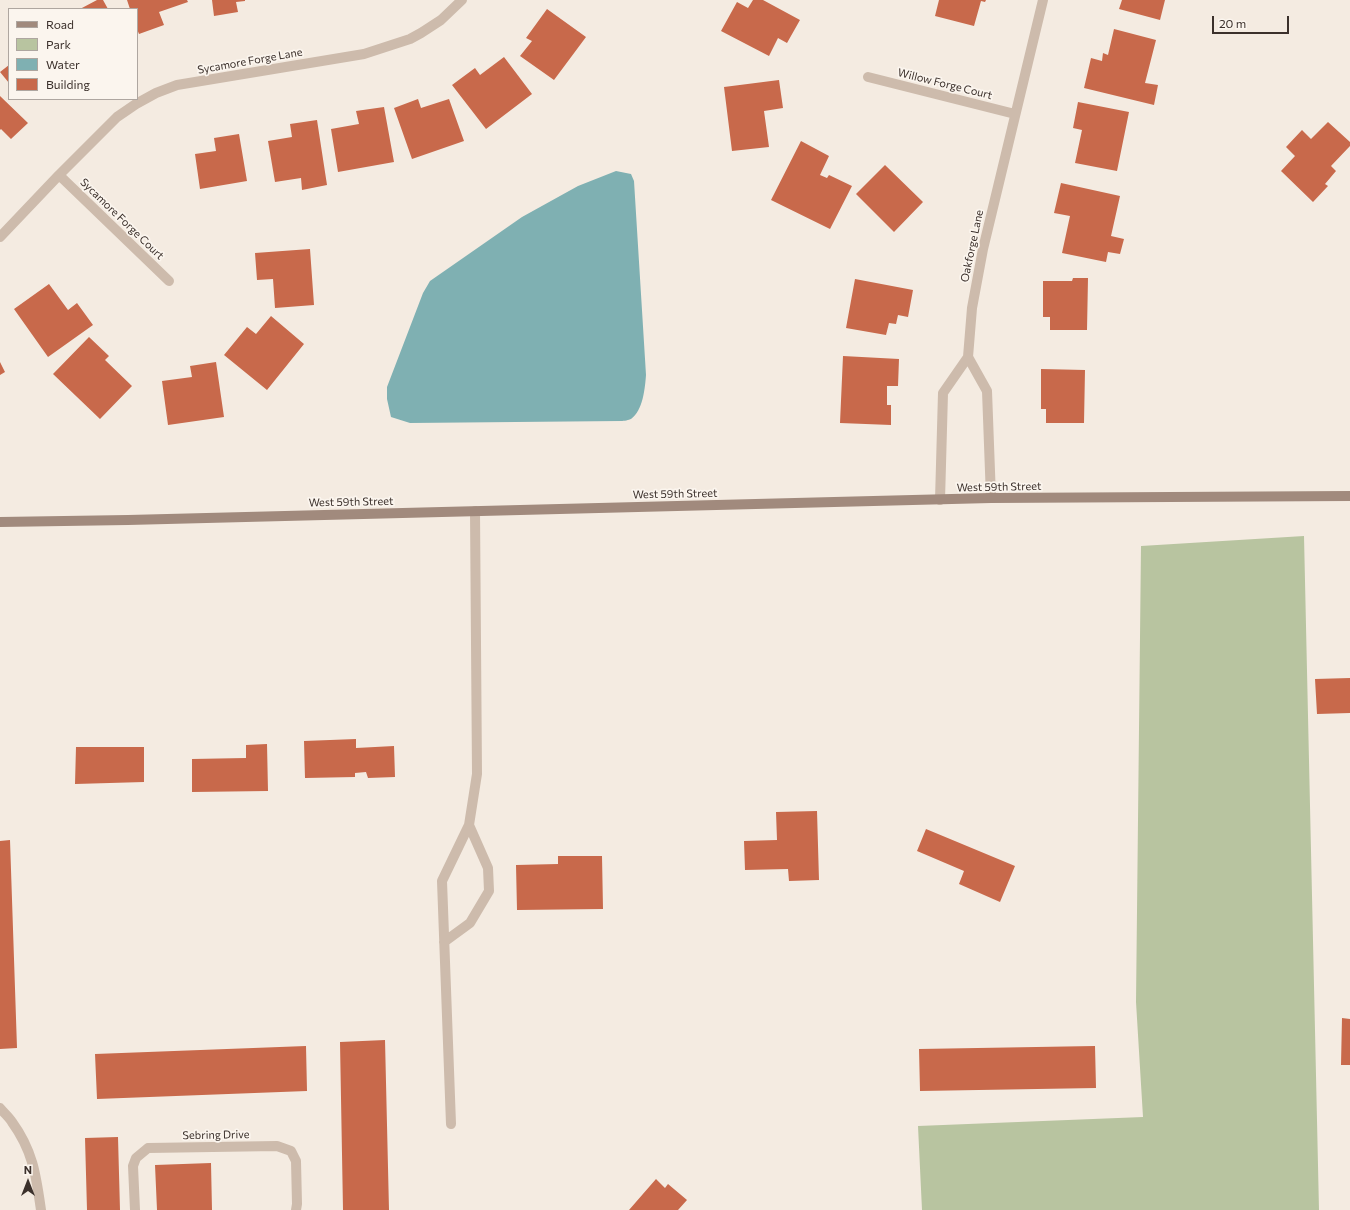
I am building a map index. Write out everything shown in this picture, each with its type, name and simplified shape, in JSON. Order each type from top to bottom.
[{"type":"street","name":"Sycamore Forge Lane","points":[[0,237],[59,175],[118,117],[136,104],[156,93],[177,85],[364,54],[410,39],[441,20],[462,0]]},
{"type":"street","name":"Oakforge Lane","points":[[968,357],[972,308],[978,272],[1043,0]]},
{"type":"street","name":"Willow Forge Court","points":[[868,78],[1015,114]]},
{"type":"street","name":"Sycamore Forge Court","points":[[59,175],[169,280]]},
{"type":"street","points":[[940,500],[942,393],[968,357],[987,391],[992,498]]},
{"type":"street","name":"West 59th Street","points":[[0,522],[136,520],[992,498],[1350,496]]},
{"type":"street","points":[[451,1124],[442,881],[470,825],[477,774],[475,511]]},
{"type":"street","points":[[444,942],[470,923],[489,891],[488,868],[470,825]]},
{"type":"street","points":[[0,1108],[11,1120],[29,1152],[36,1176],[41,1210]]},
{"type":"street","name":"Sebring Drive","points":[[135,1210],[133,1166],[136,1158],[148,1148],[277,1146],[291,1152],[296,1161],[296,1210]]},
{"type":"green space","points":[[1304,536],[1319,1210],[922,1210],[918,1126],[1143,1117],[1136,1002],[1141,546]]},
{"type":"water","points":[[616,171],[631,174],[634,181],[646,375],[643,399],[635,415],[625,421],[410,423],[391,417],[387,399],[387,387],[423,293],[430,281],[522,217],[578,186]]},
{"type":"building","points":[[97,0],[103,0],[107,8],[82,8]]},
{"type":"building","points":[[127,0],[187,0],[188,2],[159,12],[164,25],[139,34],[138,8],[130,8]]},
{"type":"building","points":[[212,0],[245,1],[236,2],[238,12],[214,16]]},
{"type":"building","points":[[753,0],[763,0],[800,20],[787,43],[778,38],[769,56],[721,31],[737,2],[748,8]]},
{"type":"building","points":[[939,0],[986,0],[985,2],[981,1],[974,26],[935,16]]},
{"type":"building","points":[[1122,0],[1165,0],[1160,20],[1119,9]]},
{"type":"building","points":[[547,9],[586,37],[554,80],[520,56],[532,41],[526,38]]},
{"type":"building","points":[[1114,29],[1156,40],[1145,83],[1158,85],[1154,105],[1084,88],[1091,58],[1102,61],[1103,53],[1108,55]]},
{"type":"building","points":[[504,57],[532,94],[486,129],[452,85],[475,68],[480,75]]},
{"type":"building","points":[[8,66],[8,82],[0,72]]},
{"type":"building","points":[[779,80],[783,108],[764,111],[769,147],[732,151],[724,87]]},
{"type":"building","points":[[0,96],[28,123],[11,139],[1,129],[0,130]]},
{"type":"building","points":[[418,99],[421,108],[449,99],[464,141],[412,159],[394,108]]},
{"type":"building","points":[[1078,102],[1129,112],[1117,171],[1075,163],[1082,130],[1073,128]]},
{"type":"building","points":[[384,107],[394,162],[338,172],[331,129],[359,124],[356,111]]},
{"type":"building","points":[[317,120],[327,185],[302,190],[301,178],[275,182],[268,141],[292,137],[290,124]]},
{"type":"building","points":[[1328,122],[1350,142],[1350,146],[1331,166],[1336,171],[1325,184],[1328,186],[1313,202],[1281,171],[1295,156],[1286,147],[1302,130],[1311,139]]},
{"type":"building","points":[[239,134],[247,181],[200,189],[195,154],[216,151],[214,138]]},
{"type":"building","points":[[801,141],[829,156],[820,175],[827,178],[829,175],[852,186],[830,229],[771,200]]},
{"type":"building","points":[[885,165],[923,202],[894,232],[856,194]]},
{"type":"building","points":[[1061,183],[1120,196],[1111,236],[1124,239],[1120,254],[1108,252],[1106,262],[1062,253],[1070,216],[1054,213]]},
{"type":"building","points":[[310,249],[314,305],[275,308],[273,279],[257,280],[255,253]]},
{"type":"building","points":[[1073,278],[1088,278],[1087,330],[1050,330],[1050,317],[1043,317],[1043,281],[1072,281]]},
{"type":"building","points":[[855,279],[913,290],[908,317],[898,315],[896,324],[889,323],[886,335],[846,328]]},
{"type":"building","points":[[49,284],[68,310],[77,303],[93,325],[48,357],[14,309]]},
{"type":"building","points":[[271,316],[304,344],[267,390],[224,355],[247,327],[256,334]]},
{"type":"building","points":[[89,337],[109,356],[105,360],[132,386],[100,419],[53,374]]},
{"type":"building","points":[[843,356],[899,359],[898,386],[887,386],[887,405],[891,405],[891,425],[840,423]]},
{"type":"building","points":[[0,362],[5,372],[0,375]]},
{"type":"building","points":[[216,362],[224,417],[168,425],[162,381],[192,377],[190,366]]},
{"type":"building","points":[[1041,369],[1085,370],[1084,423],[1046,423],[1046,409],[1041,409]]},
{"type":"building","points":[[1350,678],[1350,713],[1317,714],[1315,679]]},
{"type":"building","points":[[356,739],[356,748],[394,746],[395,777],[368,778],[366,772],[355,773],[355,777],[305,778],[304,741]]},
{"type":"building","points":[[267,744],[268,791],[192,792],[192,759],[246,758],[246,745]]},
{"type":"building","points":[[76,747],[144,747],[144,782],[75,784]]},
{"type":"building","points":[[817,811],[819,880],[789,881],[788,869],[745,870],[744,841],[777,840],[776,812]]},
{"type":"building","points":[[926,829],[1015,866],[1000,902],[959,884],[964,871],[917,851]]},
{"type":"building","points":[[10,840],[17,1048],[0,1049],[0,841]]},
{"type":"building","points":[[558,856],[602,856],[603,909],[517,910],[516,865],[558,864]]},
{"type":"building","points":[[1342,1018],[1350,1019],[1350,1065],[1341,1065]]},
{"type":"building","points":[[385,1040],[389,1210],[343,1210],[340,1042]]},
{"type":"building","points":[[306,1046],[307,1091],[97,1099],[95,1054]]},
{"type":"building","points":[[1095,1046],[1096,1088],[920,1091],[919,1049]]},
{"type":"building","points":[[118,1137],[120,1210],[87,1210],[85,1138]]},
{"type":"building","points":[[211,1163],[212,1210],[157,1210],[155,1165]]},
{"type":"building","points":[[656,1179],[665,1188],[668,1184],[687,1200],[678,1210],[629,1210]]}]
